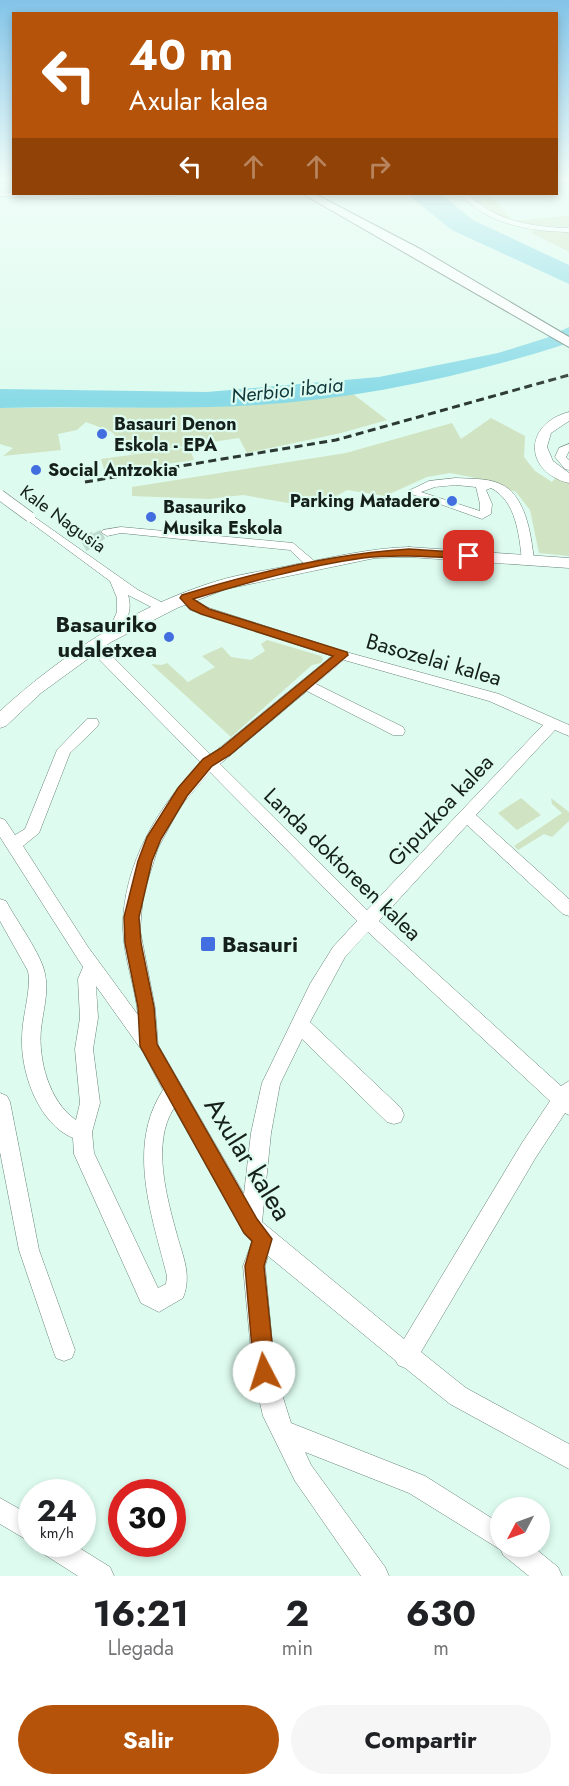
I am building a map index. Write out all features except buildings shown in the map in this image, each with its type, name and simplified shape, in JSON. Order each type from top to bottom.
[{"type":"highway","points":[[413,251],[569,343]]},
{"type":"highway","points":[[434,251],[546,313]]},
{"type":"main road","points":[[569,416],[552,425],[540,440],[540,455],[548,465],[569,478]]},
{"type":"main road","points":[[0,721],[35,689],[99,642],[164,608],[222,585],[310,561],[409,552],[569,563]]},
{"type":"street","points":[[569,447],[563,450],[560,458],[569,467]]},
{"type":"street","points":[[487,485],[480,489],[486,504],[485,514],[482,516],[412,492],[427,486],[454,481],[487,485],[501,489],[522,520],[528,560]]},
{"type":"street","name":"Kale Nagusia","points":[[0,495],[30,517],[79,547],[105,572]]},
{"type":"street","points":[[107,532],[121,530],[293,548],[310,561]]},
{"type":"street","points":[[105,572],[147,602],[164,608]]},
{"type":"street","points":[[99,642],[123,614],[125,598],[105,572]]},
{"type":"street","name":"Basozelai kalea","points":[[186,598],[194,607],[205,612],[342,655],[494,696],[569,731]]},
{"type":"street","points":[[123,614],[130,618],[142,619]]},
{"type":"street","name":"Landa doktoreen kalea","points":[[99,642],[208,763],[366,920],[567,1098]]},
{"type":"street","points":[[149,1046],[146,1007],[133,943],[132,917],[137,891],[154,837],[182,792],[208,763],[226,752],[342,655]]},
{"type":"street","points":[[306,685],[398,731]]},
{"type":"street","points":[[14,844],[31,833],[64,750],[92,723]]},
{"type":"street","name":"Gipuzkoa kalea","points":[[376,1576],[303,1473],[275,1416],[264,1372],[255,1266],[261,1133],[271,1083],[339,952],[366,920],[553,723]]},
{"type":"street","points":[[466,815],[569,909]]},
{"type":"street","name":"Axular kalea","points":[[0,824],[92,966],[149,1046],[257,1232],[406,1357],[459,1396],[569,1457]]},
{"type":"street","points":[[0,906],[36,970],[39,981],[31,1040],[32,1060],[54,1113],[66,1125],[82,1132]]},
{"type":"street","points":[[92,966],[87,979],[88,1018],[84,1049],[90,1103],[82,1132],[84,1154],[148,1295],[159,1301],[175,1290],[178,1276],[153,1182],[155,1138],[162,1110],[174,1090]]},
{"type":"street","points":[[300,1025],[394,1115]]},
{"type":"street","points":[[406,1357],[529,1150],[567,1098]]},
{"type":"street","points":[[0,1102],[28,1250],[64,1350]]},
{"type":"street","points":[[282,1431],[417,1484],[490,1531]]},
{"type":"street","points":[[0,1510],[18,1522]]},
{"type":"street","points":[[71,1557],[101,1576]]},
{"type":"street","points":[[526,1557],[549,1576]]},
{"type":"green space","points":[[353,394],[387,420],[341,433],[247,453],[239,438],[131,454],[112,432],[86,422],[77,430],[58,434],[61,450],[3,456],[13,448],[0,444],[0,408],[213,407]]},
{"type":"green space","points":[[491,418],[525,436],[524,457],[535,471],[552,482],[559,474],[569,479],[569,556],[539,553],[530,510],[516,492],[476,478],[450,473],[427,477],[385,496],[347,490],[326,502],[321,496],[294,504],[243,495],[209,499],[132,496],[132,487],[346,453],[452,423],[461,439]]},
{"type":"green space","points":[[189,447],[194,460],[105,473],[101,459]]},
{"type":"green space","points":[[267,640],[321,656],[323,659],[321,663],[312,665],[231,737],[151,664],[167,663],[188,682],[215,667],[202,656],[222,647],[231,657],[251,660],[265,651],[261,644]]},
{"type":"green space","points":[[521,798],[541,815],[517,830],[498,813]]},
{"type":"green space","points":[[551,798],[569,812],[569,821],[552,837],[544,834],[518,850],[514,846],[562,813],[552,804]]},
{"type":"water","points":[[497,251],[538,251],[569,265],[569,284]]},
{"type":"water","name":"Nerbioi ibaia","points":[[569,327],[569,343],[438,379],[348,395],[304,401],[213,407],[0,408],[0,389],[207,392],[379,377],[498,353],[546,338]]},
{"type":"tunnel","points":[[94,539],[107,532]]},
{"type":"tunnel","points":[[83,545],[97,537]]},
{"type":"railway","points":[[85,482],[336,440],[569,375]]},
{"type":"place","name":"Basauri Denon Eskola - EPA","points":[[102,434]]},
{"type":"place","name":"Social Antzokia","points":[[36,470]]},
{"type":"place","name":"Parking Matadero","points":[[452,501]]},
{"type":"place","name":"Basauriko Musika Eskola","points":[[151,517]]},
{"type":"place","name":"Basauriko udaletxea","points":[[169,637]]},
{"type":"place","name":"Basauri","points":[[208,944]]},
{"type":"route","points":[[264,1372],[255,1266],[262,1239],[251,1226],[149,1046],[146,1007],[133,943],[132,917],[145,861],[154,837],[182,792],[208,763],[226,752],[342,655],[205,612],[194,607],[186,598],[250,578],[363,555],[409,552],[469,556]]}]
